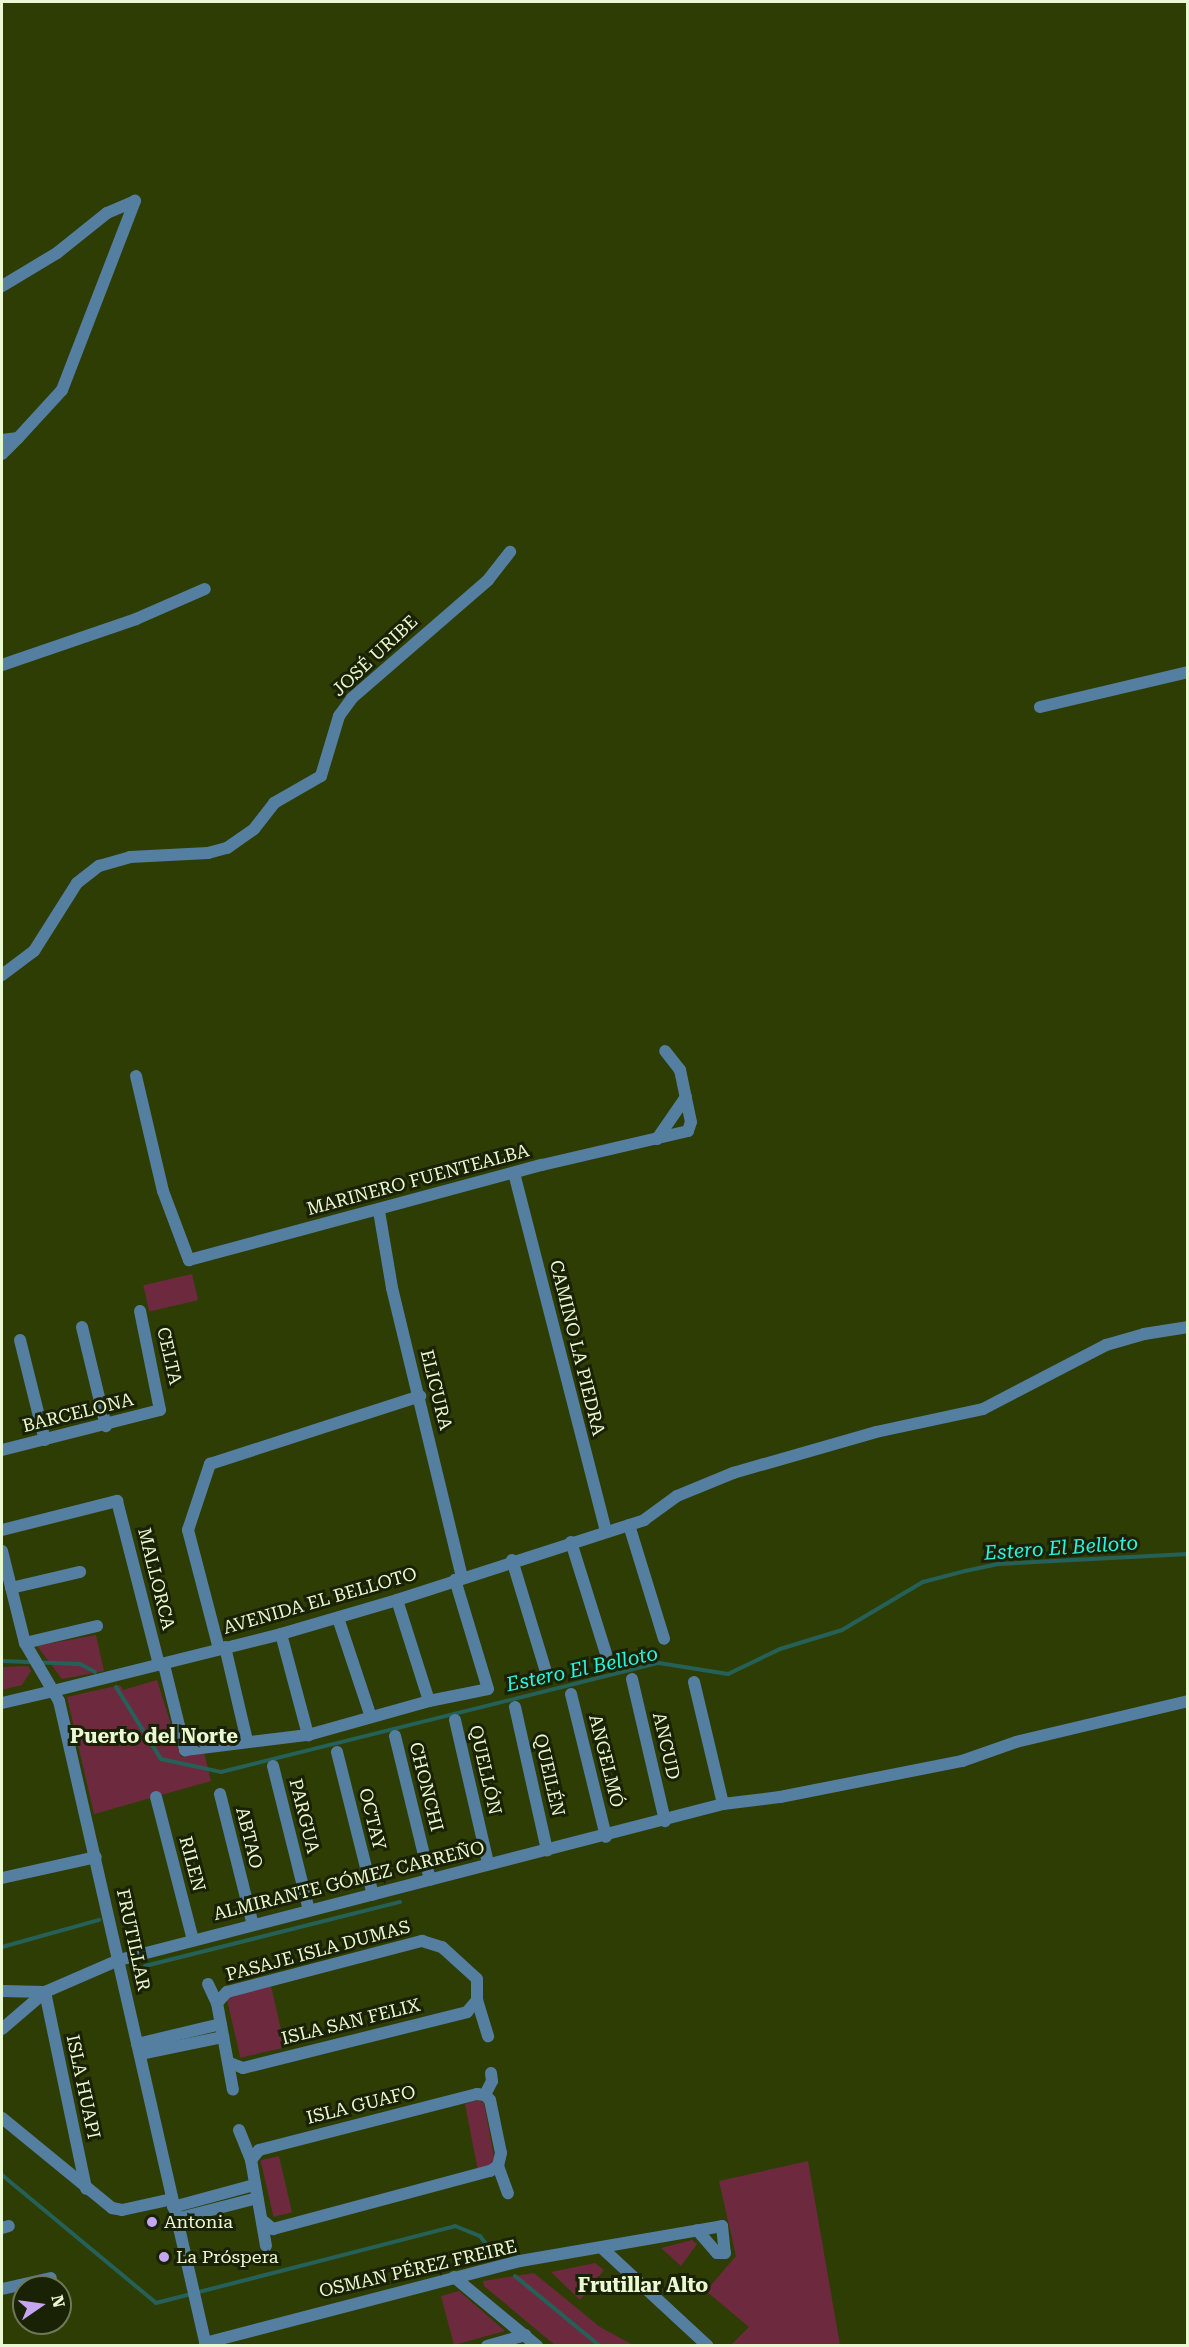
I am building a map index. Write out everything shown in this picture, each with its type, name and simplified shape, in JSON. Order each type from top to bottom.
[{"type":"street","points":[[2,286],[57,253],[107,213],[135,201],[62,390],[2,454]]},
{"type":"street","points":[[2,440],[18,438]]},
{"type":"street","name":"JOSÉ URIBE","points":[[2,975],[34,951],[76,883],[99,866],[130,857],[208,853],[227,848],[254,829],[274,803],[321,776],[339,716],[352,698],[488,580],[510,552]]},
{"type":"street","points":[[2,665],[136,619],[205,589]]},
{"type":"street","points":[[1040,707],[1188,672]]},
{"type":"street","name":"MARINERO FUENTEALBA","points":[[136,1076],[163,1191],[189,1260],[514,1173],[688,1131],[691,1122],[680,1070],[665,1051]]},
{"type":"street","points":[[657,1139],[686,1097]]},
{"type":"street","name":"CAMINO LA PIEDRA","points":[[514,1173],[606,1532]]},
{"type":"street","name":"ELICURA","points":[[379,1211],[392,1288],[420,1396],[458,1578],[488,1689],[429,1701]]},
{"type":"street","name":"CELTA","points":[[140,1311],[161,1408]]},
{"type":"street","points":[[82,1327],[106,1426]]},
{"type":"street","name":"AVENIDA EL BELLOTO","points":[[2,1703],[281,1634],[397,1600],[512,1560],[644,1520],[677,1496],[733,1473],[876,1432],[983,1409],[1106,1345],[1144,1334],[1188,1328]]},
{"type":"street","points":[[20,1340],[45,1440]]},
{"type":"street","points":[[397,1600],[429,1701],[308,1735],[268,1743],[248,1741],[188,1530],[210,1464],[420,1396]]},
{"type":"street","name":"BARCELONA","points":[[2,1450],[106,1426],[161,1408]]},
{"type":"street","name":"MALLORCA","points":[[2,1530],[117,1501],[184,1750],[248,1741]]},
{"type":"street","points":[[629,1525],[664,1640]]},
{"type":"street","points":[[571,1542],[606,1654]]},
{"type":"street","name":"FRUTILLAR","points":[[2,1551],[25,1643],[59,1701],[195,2302],[202,2345]]},
{"type":"street","points":[[512,1560],[547,1675]]},
{"type":"street","points":[[10,1588],[80,1572]]},
{"type":"street","points":[[338,1618],[371,1717]]},
{"type":"street","points":[[25,1643],[97,1626]]},
{"type":"street","points":[[281,1634],[308,1735]]},
{"type":"street","name":"ANCUD","points":[[632,1679],[665,1821]]},
{"type":"street","points":[[694,1682],[723,1804]]},
{"type":"street","name":"ANGELMÓ","points":[[571,1694],[606,1838]]},
{"type":"street","name":"ALMIRANTE GÓMEZ CARREÑO","points":[[2,2029],[45,1992],[118,1960],[488,1863],[606,1838],[723,1804],[780,1797],[962,1761],[1016,1742],[1188,1701]]},
{"type":"street","name":"QUEILÉN","points":[[515,1707],[547,1850]]},
{"type":"street","name":"QUELLÓN","points":[[455,1720],[488,1863]]},
{"type":"street","name":"CHONCHI","points":[[395,1736],[430,1880]]},
{"type":"street","name":"OCTAY","points":[[337,1752],[373,1895]]},
{"type":"street","name":"PARGUA","points":[[273,1766],[309,1910]]},
{"type":"street","name":"ABTAO","points":[[220,1794],[253,1925]]},
{"type":"street","name":"RILEN","points":[[156,1797],[193,1940]]},
{"type":"street","points":[[2,1878],[96,1857]]},
{"type":"street","name":"PASAJE ISLA DUMAS","points":[[217,2003],[227,1992],[422,1941],[433,1942],[477,1979],[477,2001]]},
{"type":"street","points":[[208,1984],[217,2003],[230,2063],[227,2068],[232,2090]]},
{"type":"street","points":[[2,1992],[45,1992]]},
{"type":"street","name":"ISLA HUAPI","points":[[45,1992],[86,2189]]},
{"type":"street","points":[[477,2001],[488,2036]]},
{"type":"street","name":"ISLA SAN FELIX","points":[[230,2063],[243,2068],[467,2012],[477,2001]]},
{"type":"street","points":[[138,2049],[221,2024]]},
{"type":"street","points":[[138,2049],[223,2037]]},
{"type":"street","points":[[491,2073],[492,2081],[485,2095],[490,2100],[501,2153],[498,2166],[508,2193]]},
{"type":"street","name":"ISLA GUAFO","points":[[251,2160],[259,2150],[477,2094],[485,2095]]},
{"type":"street","points":[[2,2118],[102,2202],[122,2210],[174,2208],[257,2198]]},
{"type":"street","points":[[239,2130],[251,2160],[266,2246]]},
{"type":"street","points":[[263,2221],[273,2229],[490,2172],[498,2166]]},
{"type":"street","points":[[174,2208],[254,2185]]},
{"type":"street","name":"OSMAN PÉREZ FREIRE","points":[[202,2345],[520,2261],[602,2248],[697,2230],[722,2226],[727,2249],[721,2254],[697,2230]]},
{"type":"street","points":[[602,2248],[708,2346]]},
{"type":"street","points":[[454,2277],[537,2346]]},
{"type":"street","points":[[487,2346],[525,2335]]},
{"type":"shaded area","points":[[192,1274],[198,1300],[149,1312],[143,1285]]},
{"type":"shaded area","points":[[96,1635],[104,1671],[62,1679],[37,1646]]},
{"type":"shaded area","points":[[28,1666],[31,1671],[22,1685],[2,1690],[2,1667]]},
{"type":"shaded area","points":[[157,1680],[181,1757],[204,1752],[211,1781],[94,1814],[67,1697],[120,1685],[123,1690]]},
{"type":"shaded area","points":[[271,1986],[285,2047],[240,2058],[226,1996]]},
{"type":"shaded area","points":[[479,2100],[484,2103],[495,2162],[478,2171],[465,2104]]},
{"type":"shaded area","points":[[279,2156],[292,2213],[274,2217],[260,2160]]},
{"type":"shaded area","points":[[808,2161],[840,2345],[731,2345],[749,2327],[706,2291],[736,2256],[719,2181]]},
{"type":"shaded area","points":[[692,2240],[697,2244],[681,2266],[661,2248]]},
{"type":"shaded area","points":[[595,2263],[604,2270],[580,2300],[551,2272]]},
{"type":"shaded area","points":[[534,2273],[600,2327],[633,2345],[555,2345],[484,2286],[483,2281]]},
{"type":"shaded area","points":[[459,2291],[505,2331],[454,2345],[441,2296]]},
{"type":"waterway","name":"Estero El Belloto","points":[[116,1687],[161,1759],[221,1772],[659,1663],[728,1674],[780,1649],[842,1630],[923,1582],[965,1571],[999,1564],[1188,1554]]},
{"type":"waterway","name":"Estero El Belloto","points":[[2,1661],[80,1664],[95,1672]]},
{"type":"waterway","points":[[145,1966],[400,1902]]},
{"type":"waterway","points":[[2,1947],[99,1920]]},
{"type":"waterway","points":[[2,2175],[156,2303],[455,2226],[480,2236],[493,2253]]},
{"type":"waterway","points":[[515,2276],[600,2346]]},
{"type":"place","name":"Antonia","points":[[152,2222]]},
{"type":"place","name":"La Próspera","points":[[164,2257]]},
{"type":"district","name":"Puerto del Norte","points":[[154,1736]]},
{"type":"district","name":"Frutillar Alto","points":[[643,2285]]}]
